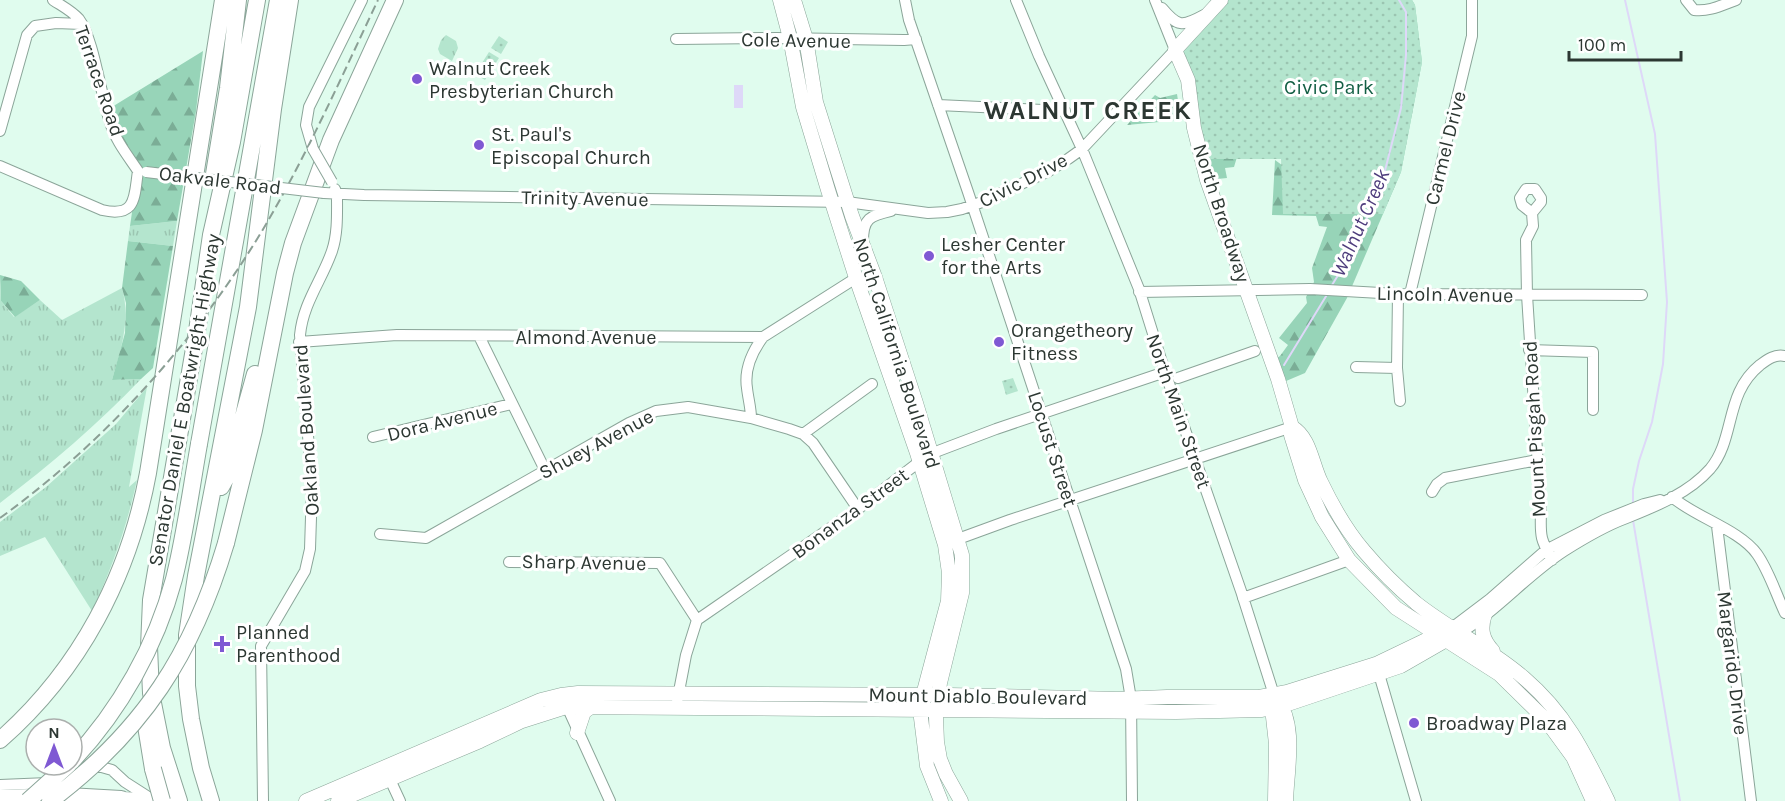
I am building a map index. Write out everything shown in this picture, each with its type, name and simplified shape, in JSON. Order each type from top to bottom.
[{"type":"highway","points":[[0,740],[33,708],[67,668],[93,627],[119,575],[138,521],[151,456],[223,0]]},
{"type":"highway","points":[[212,235],[209,203],[228,88],[238,0]]},
{"type":"highway","name":"Senator Daniel E Boatwright Highway","points":[[161,770],[146,726],[151,693],[150,633],[153,584],[212,235],[232,142],[257,0]]},
{"type":"highway","points":[[84,747],[119,701],[144,657],[158,627],[177,565],[278,0]]},
{"type":"highway","points":[[211,801],[202,771],[188,702],[187,652],[194,585],[250,290],[270,131],[290,0]]},
{"type":"highway","points":[[208,514],[226,478],[259,356],[277,271],[289,232],[307,185],[331,140],[395,0]]},
{"type":"highway","points":[[50,801],[76,781],[140,717],[162,686],[198,624],[226,543],[258,410],[293,243],[331,140]]},
{"type":"highway","points":[[161,770],[163,801]]},
{"type":"highway","points":[[161,770],[179,801]]},
{"type":"highway","points":[[28,801],[55,777]]},
{"type":"highway","points":[[0,798],[68,796],[121,800]]},
{"type":"main road","name":"North California Boulevard","points":[[780,0],[803,107],[856,278],[958,539],[963,570],[962,593],[937,702],[937,742],[946,774],[961,801]]},
{"type":"main road","name":"North California Boulevard","points":[[794,0],[806,39],[816,102],[847,202],[886,310],[945,545],[949,573],[948,601],[922,702],[927,766],[941,801]]},
{"type":"main road","name":"Civic Drive","points":[[1176,50],[1217,5]]},
{"type":"main road","name":"North Broadway","points":[[1176,50],[1188,80],[1194,128],[1207,180],[1247,290],[1292,427],[1291,435],[1305,480],[1322,518],[1349,560],[1396,608],[1499,674],[1546,720],[1573,757],[1593,801]]},
{"type":"main road","name":"North Broadway","points":[[1292,427],[1301,432],[1320,480],[1340,519],[1384,575],[1416,603],[1501,659]]},
{"type":"main road","points":[[1396,608],[1413,632],[1413,639],[1402,652]]},
{"type":"main road","points":[[1485,614],[1481,627],[1483,638],[1501,659],[1545,698],[1572,731],[1608,801]]},
{"type":"main road","name":"Mount Diablo Boulevard","points":[[338,801],[387,773],[541,700],[564,701],[591,707],[677,701],[1131,705],[1167,697],[1259,697],[1276,703],[1401,666],[1456,630]]},
{"type":"main road","name":"Mount Diablo Boulevard","points":[[1276,703],[1442,638]]},
{"type":"main road","name":"Mount Diablo Boulevard","points":[[564,701],[578,693],[677,701]]},
{"type":"main road","points":[[1275,801],[1276,703]]},
{"type":"main road","points":[[1276,703],[1288,731],[1286,801]]},
{"type":"main road","points":[[577,733],[584,712],[591,707]]},
{"type":"main road","name":"Mount Diablo Boulevard","points":[[306,801],[387,773]]},
{"type":"main road","points":[[121,800],[163,801]]},
{"type":"street","name":"Terrace Road","points":[[53,0],[71,12],[82,24],[116,137],[142,171]]},
{"type":"street","name":"Oakland Boulevard","points":[[263,801],[261,646],[305,571],[310,549],[312,486],[299,342],[303,315],[334,242],[337,195],[313,149],[306,125],[309,107],[362,0]]},
{"type":"street","name":"Locust Street","points":[[905,0],[1125,669],[1131,705],[1132,801]]},
{"type":"street","name":"North Main Street","points":[[1016,0],[1082,149],[1139,292],[1243,598],[1276,703]]},
{"type":"street","points":[[1155,0],[1171,19],[1179,23],[1189,23],[1217,5]]},
{"type":"street","name":"North Broadway","points":[[1155,0],[1176,50]]},
{"type":"street","name":"Carmel Drive","points":[[1400,401],[1396,368],[1404,294],[1472,36],[1472,0]]},
{"type":"street","points":[[1686,0],[1694,10],[1702,11],[1708,11],[1736,0]]},
{"type":"street","points":[[0,131],[27,35],[35,26],[56,23],[82,24]]},
{"type":"street","name":"Cole Avenue","points":[[676,39],[916,39]]},
{"type":"street","name":"Civic Drive","points":[[832,202],[928,213],[947,212],[972,206],[1049,171],[1082,149],[1176,50]]},
{"type":"street","points":[[938,105],[1065,111]]},
{"type":"street","name":"Oakvale Road","points":[[0,166],[112,213],[127,210],[132,205],[142,171],[337,195]]},
{"type":"street","name":"Trinity Avenue","points":[[337,195],[832,202]]},
{"type":"street","points":[[863,244],[863,228],[867,220],[874,215],[899,210]]},
{"type":"street","name":"Mount Pisgah Road","points":[[1532,213],[1533,226],[1526,240],[1529,350],[1541,513],[1540,534],[1542,545],[1549,555]]},
{"type":"street","points":[[751,418],[746,386],[747,373],[749,362],[763,337],[856,278]]},
{"type":"street","name":"Lincoln Avenue","points":[[1139,292],[1310,289],[1404,294],[1642,295]]},
{"type":"street","name":"Almond Avenue","points":[[299,342],[397,336],[763,337]]},
{"type":"street","points":[[479,336],[545,470]]},
{"type":"street","points":[[1529,350],[1593,352],[1593,410]]},
{"type":"street","points":[[1178,378],[1255,351]]},
{"type":"street","name":"Mount Diablo Boulevard","points":[[1456,630],[1490,599],[1549,555],[1624,514],[1672,497],[1701,478],[1712,467],[1720,453],[1740,386],[1769,358],[1785,356]]},
{"type":"street","points":[[1356,367],[1396,368]]},
{"type":"street","name":"Bonanza Street","points":[[697,620],[858,508],[925,458],[1041,413],[1165,372]]},
{"type":"street","points":[[858,508],[813,443],[803,434],[872,384]]},
{"type":"street","name":"Dora Avenue","points":[[373,437],[512,404]]},
{"type":"street","name":"Shuey Avenue","points":[[380,534],[426,538],[629,423],[656,411],[688,407],[751,418],[803,434]]},
{"type":"street","points":[[958,539],[1292,427]]},
{"type":"street","points":[[1432,492],[1445,478],[1537,460]]},
{"type":"street","points":[[1672,497],[1684,507],[1743,540],[1757,553],[1785,614]]},
{"type":"street","name":"Margarido Drive","points":[[1717,526],[1750,801]]},
{"type":"street","name":"Mount Diablo Boulevard","points":[[1456,630],[1485,614],[1549,555]]},
{"type":"street","points":[[1243,598],[1349,560]]},
{"type":"street","name":"Sharp Avenue","points":[[508,562],[660,563],[697,620]]},
{"type":"street","points":[[677,701],[686,655],[697,620]]},
{"type":"street","points":[[1379,674],[1416,801]]},
{"type":"street","points":[[564,701],[610,801]]},
{"type":"street","points":[[0,785],[61,782],[98,766],[106,767],[154,800]]},
{"type":"street","points":[[387,773],[400,801]]},
{"type":"street","points":[[118,776],[121,800]]},
{"type":"green space","name":"Civic Park","points":[[1221,0],[1412,0],[1415,5],[1422,62],[1401,172],[1383,214],[1283,214],[1281,159],[1202,159],[1175,50]]},
{"type":"green space","name":"Civic Park","points":[[1412,0],[1415,5],[1422,62],[1401,172],[1347,298],[1305,373],[1279,384],[1272,361],[1280,356],[1288,345],[1279,338],[1307,303],[1306,297],[1314,282],[1312,268],[1327,227],[1319,226],[1316,216],[1272,215],[1275,160],[1286,168],[1374,125],[1237,157],[1234,167],[1225,168],[1227,178],[1207,180],[1203,60]]},
{"type":"green space","points":[[446,35],[456,41],[458,48],[452,61],[440,54],[438,49],[441,40]]},
{"type":"green space","points":[[499,36],[508,42],[501,54],[491,48]]},
{"type":"green space","points":[[203,51],[196,111],[177,221],[130,226],[138,171],[107,110]]},
{"type":"green space","points":[[489,52],[499,58],[485,80],[475,74]]},
{"type":"green space","points":[[1177,94],[1181,120],[1127,125],[1155,95],[1160,98]]},
{"type":"green space","points":[[177,221],[173,246],[128,241],[130,226]]},
{"type":"green space","points":[[128,241],[173,246],[153,368],[141,379],[112,380],[125,333],[126,303],[122,288]]},
{"type":"green space","points":[[0,275],[21,281],[40,300],[15,317],[1,301]]},
{"type":"green space","points":[[0,285],[1,301],[14,317],[40,300],[62,320],[122,288],[125,300],[125,323],[112,380],[141,379],[73,444],[0,503]]},
{"type":"green space","points":[[1013,378],[1018,391],[1006,395],[1002,381]]},
{"type":"green space","points":[[147,387],[129,487],[137,480],[129,514],[92,611],[45,537],[0,556],[0,522],[46,487],[116,424]]},
{"type":"shaded area","points":[[734,85],[743,85],[743,108],[734,108]]},
{"type":"waterway","name":"Walnut Creek","points":[[1332,285],[1350,256],[1381,186],[1401,108],[1406,55],[1406,12],[1399,0]]},
{"type":"waterway","points":[[1625,0],[1655,134],[1667,302],[1663,364],[1652,422],[1639,461],[1633,489],[1633,505]]},
{"type":"waterway","name":"Walnut Creek","points":[[1284,365],[1328,293]]},
{"type":"waterway","points":[[1633,520],[1680,801]]},
{"type":"railway","points":[[0,518],[76,457],[111,423],[145,388],[208,312],[236,272],[278,203],[323,117],[378,0]]},
{"type":"place","name":"Walnut Creek Presbyterian Church","points":[[417,79]]},
{"type":"place","name":"St. Paul's Episcopal Church","points":[[479,145]]},
{"type":"place","name":"Lesher Center for the Arts","points":[[929,256]]},
{"type":"place","name":"Orangetheory Fitness","points":[[999,342]]},
{"type":"place","name":"Planned Parenthood","points":[[222,644]]},
{"type":"place","name":"Broadway Plaza","points":[[1414,723]]},
{"type":"district","name":"WALNUT CREEK","points":[[1088,110]]}]
